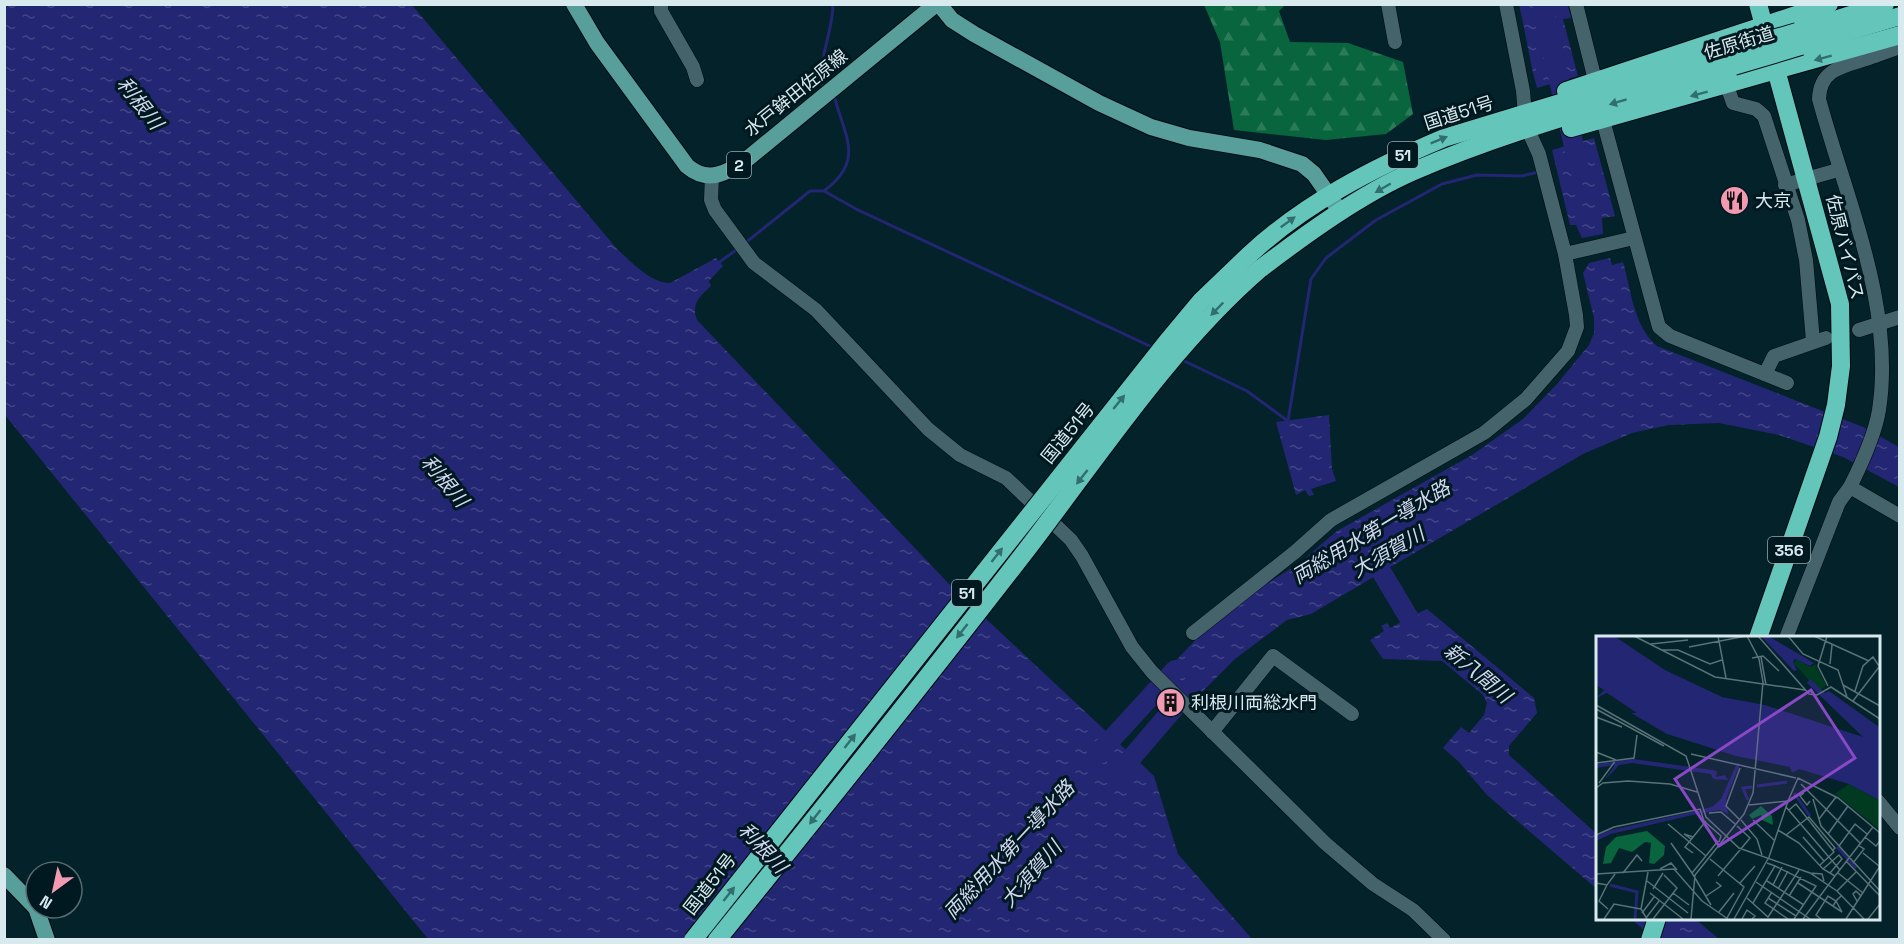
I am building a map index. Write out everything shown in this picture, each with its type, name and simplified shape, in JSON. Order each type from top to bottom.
[{"type":"highway","name":"佐原バイパス","points":[[1758,4],[1840,304],[1842,343],[1836,405],[1820,462],[1759,636]]},
{"type":"highway","name":"佐原街道","points":[[1799,39],[1885,4]]},
{"type":"highway","points":[[1532,121],[1591,102],[1764,25],[1825,5]]},
{"type":"highway","name":"佐原街道","points":[[1591,102],[1799,39],[1899,16]]},
{"type":"highway","points":[[1532,121],[1591,102],[1727,86],[1775,72],[1873,50],[1899,35]]},
{"type":"highway","name":"国道51号","points":[[717,939],[1012,569],[1178,353],[1219,307],[1286,223],[1330,194],[1403,155],[1444,138],[1481,126],[1532,121]]},
{"type":"highway","name":"国道51号","points":[[693,939],[1186,319],[1255,262],[1412,172],[1532,121]]},
{"type":"highway","points":[[1650,939],[1656,920]]},
{"type":"main road","name":"2","points":[[574,4],[597,43],[687,166],[695,173],[712,176]]},
{"type":"main road","name":"水戸鉾田佐原線","points":[[712,176],[731,171],[746,160],[937,4],[952,20],[974,34],[1115,111],[1151,127],[1189,138],[1286,158],[1302,164],[1314,174],[1330,194],[1341,214]]},
{"type":"main road","points":[[4,875],[24,896]]},
{"type":"main road","points":[[40,920],[47,939]]},
{"type":"street","points":[[661,4],[661,11],[693,67],[696,80]]},
{"type":"street","points":[[1388,4],[1395,42]]},
{"type":"street","points":[[1193,633],[1295,552],[1331,520],[1484,433],[1526,399],[1568,351],[1577,327],[1565,254],[1523,91],[1506,4]]},
{"type":"street","points":[[1576,4],[1591,102],[1634,238],[1659,327],[1670,336],[1786,383]]},
{"type":"street","points":[[1787,636],[1839,502],[1852,483],[1877,418],[1882,376],[1879,324],[1866,258],[1838,170],[1819,99],[1820,85],[1826,74],[1873,50],[1899,47]]},
{"type":"street","points":[[1727,86],[1732,103],[1756,109],[1764,116],[1798,220],[1820,339],[1774,356],[1765,374]]},
{"type":"street","points":[[1785,186],[1838,170]]},
{"type":"street","points":[[712,176],[711,200],[715,210],[754,263],[816,310],[928,429],[960,455],[1006,478],[1075,544],[1132,647],[1157,676],[1324,843],[1373,884],[1413,910],[1444,939]]},
{"type":"street","points":[[1565,254],[1634,238]]},
{"type":"street","points":[[1859,330],[1899,317]]},
{"type":"street","points":[[1852,483],[1899,516]]},
{"type":"street","points":[[1212,732],[1273,656],[1352,714]]},
{"type":"street","points":[[1880,804],[1899,828]]},
{"type":"green space","points":[[1204,5],[1285,5],[1279,11],[1290,42],[1348,43],[1403,62],[1413,114],[1386,134],[1326,140],[1234,130],[1220,42]]},
{"type":"water","name":"利根川","points":[[4,5],[412,5],[617,249],[648,276],[670,283],[716,258],[723,266],[709,281],[711,286],[697,301],[695,314],[697,320],[953,588],[1154,776],[1178,854],[1252,939],[428,939],[5,415]]},
{"type":"water","points":[[1519,5],[1568,6],[1571,18],[1563,19],[1578,76],[1537,88]]},
{"type":"water","points":[[1594,138],[1615,216],[1602,218],[1603,234],[1582,238],[1576,225],[1570,225],[1552,150]]},
{"type":"water","points":[[1610,258],[1612,265],[1623,262],[1638,318],[1649,338],[1657,346],[1863,427],[1899,447],[1899,487],[1843,457],[1779,435],[1719,423],[1669,425],[1632,433],[1583,454],[1387,569],[1389,573],[1380,579],[1377,575],[1311,614],[1287,620],[1235,659],[1192,702],[1164,673],[1207,628],[1249,595],[1298,564],[1337,531],[1472,455],[1523,419],[1557,384],[1589,345],[1594,333],[1594,318],[1583,273],[1589,263]]},
{"type":"water","points":[[1329,415],[1332,469],[1336,481],[1311,489],[1314,495],[1309,496],[1305,490],[1296,495],[1276,422]]},
{"type":"water","points":[[1399,594],[1412,616],[1427,609],[1534,698],[1537,713],[1509,746],[1509,755],[1596,833],[1596,888],[1487,795],[1459,762],[1443,748],[1461,727],[1469,733],[1484,715],[1487,703],[1483,695],[1442,661],[1383,659],[1370,640],[1384,631],[1381,626],[1387,623],[1390,628],[1405,620],[1392,598]]},
{"type":"water","points":[[1632,920],[1696,920],[1719,939],[1655,939]]},
{"type":"waterway","points":[[822,85],[822,65],[833,4]]},
{"type":"waterway","name":"両総用水第一導水路","points":[[1542,4],[1579,169]]},
{"type":"waterway","points":[[824,191],[844,170],[848,159],[847,138],[835,99]]},
{"type":"waterway","points":[[1180,359],[1247,391],[1288,421],[1311,279],[1326,258],[1376,220],[1442,184],[1477,175],[1522,176],[1538,172]]},
{"type":"waterway","points":[[744,244],[810,191],[824,191],[858,210],[1154,348]]},
{"type":"waterway","points":[[718,263],[739,248]]},
{"type":"waterway","name":"新八間川","points":[[1375,561],[1409,618]]},
{"type":"waterway","name":"両総用水第一導水路","points":[[1096,756],[1175,670]]},
{"type":"waterway","name":"大須賀川","points":[[1116,776],[1192,687]]},
{"type":"place","name":"大京","points":[[1734,201]]},
{"type":"place","name":"利根川両総水門","points":[[1170,703]]}]
